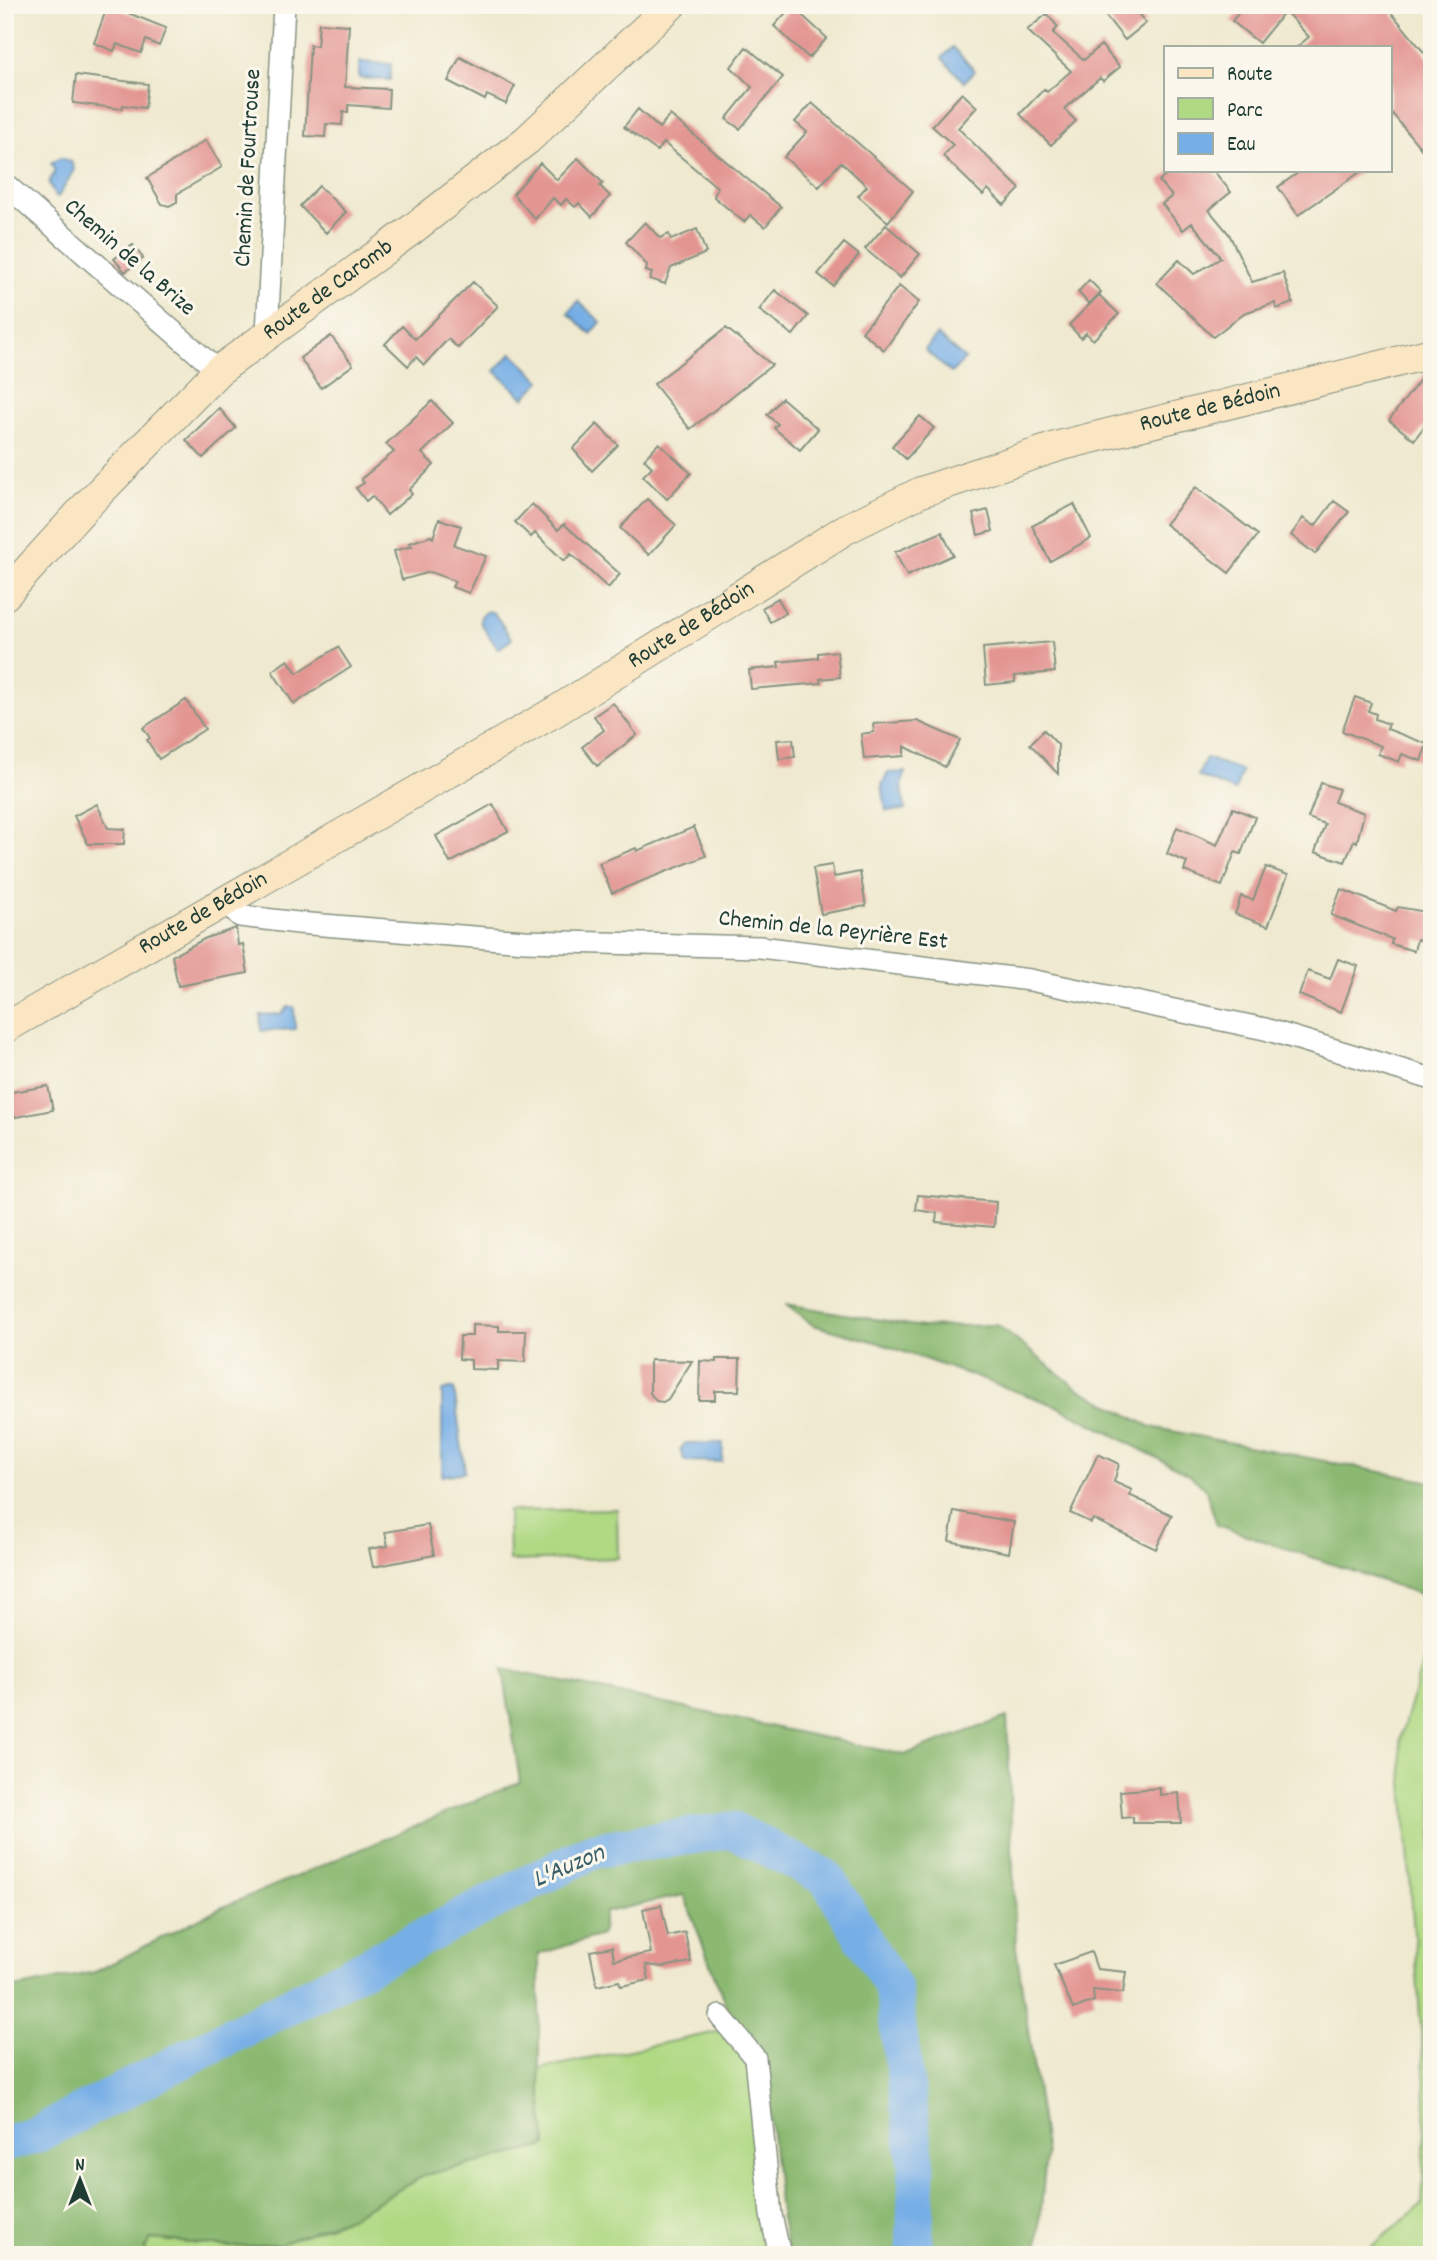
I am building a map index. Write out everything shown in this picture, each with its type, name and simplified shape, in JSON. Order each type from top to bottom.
[{"type":"main road","name":"Route de Caromb","points":[[5,595],[86,506],[218,371],[410,231],[527,140],[671,5]]},
{"type":"main road","name":"Route de Bédoin","points":[[5,1028],[556,711],[846,529],[921,492],[1059,446],[1432,353]]},
{"type":"street","name":"Chemin de Fourtrouse","points":[[267,333],[284,5]]},
{"type":"street","name":"Chemin de la Brize","points":[[5,184],[218,371]]},
{"type":"street","name":"Chemin de la Peyrière Est","points":[[225,901],[240,916],[298,923],[524,941],[760,947],[1030,980],[1265,1029],[1432,1079]]},
{"type":"street","points":[[720,2016],[755,2058],[771,2215],[780,2255]]},
{"type":"green space","points":[[785,1304],[922,1327],[997,1325],[1077,1388],[1151,1427],[1432,1482],[1432,1598],[1217,1525],[1205,1488],[1188,1474],[1055,1405],[876,1342],[813,1325]]},
{"type":"green space","points":[[617,1509],[618,1558],[509,1561],[508,1511]]},
{"type":"green space","points":[[1432,1630],[1432,2255],[1361,2255],[1422,2205],[1426,2099],[1400,1739]]},
{"type":"green space","points":[[503,1669],[904,1755],[1007,1717],[1016,1947],[1046,2154],[1037,2255],[789,2255],[780,2213],[764,2057],[729,2014],[684,1895],[605,1912],[601,1935],[539,1954],[539,2069],[546,2146],[425,2175],[350,2217],[280,2244],[232,2247],[151,2239],[145,2248],[147,2255],[5,2255],[5,1990],[95,1972],[216,1910],[520,1782]]},
{"type":"green space","points":[[726,2030],[749,2059],[774,2255],[147,2255],[145,2248],[151,2239],[232,2247],[280,2244],[350,2217],[425,2175],[546,2146],[539,2069]]},
{"type":"water","points":[[953,47],[975,71],[964,82],[942,58]]},
{"type":"water","points":[[359,62],[391,64],[390,80],[359,78]]},
{"type":"water","points":[[60,158],[71,161],[74,170],[58,197],[49,183],[55,171],[51,163]]},
{"type":"water","points":[[578,301],[601,322],[591,334],[568,313]]},
{"type":"water","points":[[937,335],[965,359],[951,373],[925,350]]},
{"type":"water","points":[[512,353],[541,381],[524,398],[495,371]]},
{"type":"water","points":[[488,611],[494,613],[512,639],[498,649],[480,622],[481,616]]},
{"type":"water","points":[[1206,758],[1242,771],[1235,791],[1198,776]]},
{"type":"water","points":[[905,772],[902,785],[905,810],[886,811],[882,785],[888,773]]},
{"type":"water","points":[[288,1007],[294,1007],[295,1029],[261,1031],[260,1015],[281,1014]]},
{"type":"water","points":[[454,1388],[465,1472],[442,1476],[442,1391]]},
{"type":"water","points":[[685,1443],[723,1443],[722,1462],[685,1461],[680,1450]]},
{"type":"building","points":[[108,5],[166,28],[159,46],[146,40],[141,53],[117,44],[114,51],[94,43]]},
{"type":"building","points":[[1097,5],[1131,5],[1146,23],[1125,40]]},
{"type":"building","points":[[1245,5],[1385,5],[1432,62],[1432,162],[1392,113],[1392,46],[1298,46],[1309,37],[1285,11],[1259,43],[1232,21]]},
{"type":"building","points":[[792,6],[827,38],[809,58],[774,26]]},
{"type":"building","points":[[1047,14],[1058,27],[1053,33],[1084,60],[1101,45],[1120,67],[1103,81],[1100,78],[1064,109],[1076,121],[1051,145],[1020,114],[1044,89],[1047,92],[1071,71],[1027,30]]},
{"type":"building","points":[[319,23],[349,25],[345,87],[389,89],[388,108],[348,105],[348,113],[343,112],[342,125],[326,124],[325,137],[305,136],[310,45],[317,46]]},
{"type":"building","points":[[746,47],[783,77],[740,129],[726,119],[752,87],[731,67]]},
{"type":"building","points":[[460,57],[515,86],[506,104],[487,95],[485,100],[448,81]]},
{"type":"building","points":[[76,75],[148,84],[145,108],[123,105],[122,109],[73,103]]},
{"type":"building","points":[[962,93],[977,107],[958,128],[1020,189],[1004,205],[988,189],[983,195],[943,156],[953,145],[932,126]]},
{"type":"building","points":[[812,103],[913,191],[888,222],[858,196],[867,186],[841,162],[819,187],[784,157],[807,132],[795,122]]},
{"type":"building","points":[[638,109],[659,128],[670,115],[781,207],[765,227],[750,215],[744,222],[714,197],[717,187],[664,143],[657,151],[624,127]]},
{"type":"building","points":[[206,140],[222,167],[177,194],[177,202],[169,206],[162,204],[147,178]]},
{"type":"building","points":[[578,158],[603,183],[600,186],[610,196],[592,217],[579,203],[575,207],[566,199],[561,205],[553,198],[535,219],[513,194],[540,163],[557,180]]},
{"type":"building","points":[[1170,172],[1215,172],[1231,192],[1209,210],[1229,234],[1252,282],[1283,273],[1293,303],[1276,309],[1275,303],[1244,313],[1213,337],[1157,283],[1179,260],[1194,274],[1221,258],[1192,223],[1183,230],[1162,204],[1172,196],[1159,181]]},
{"type":"building","points":[[1299,172],[1360,172],[1298,215],[1278,187]]},
{"type":"building","points":[[319,186],[346,212],[326,233],[300,206]]},
{"type":"building","points":[[645,222],[660,238],[669,234],[671,240],[697,229],[706,253],[671,268],[665,284],[650,279],[652,273],[646,271],[647,265],[626,242]]},
{"type":"building","points":[[886,225],[920,254],[900,278],[865,249]]},
{"type":"building","points":[[844,243],[859,255],[833,286],[818,274]]},
{"type":"building","points":[[133,245],[143,258],[125,272],[114,259]]},
{"type":"building","points":[[1089,280],[1101,292],[1089,304],[1078,292]]},
{"type":"building","points":[[473,282],[498,306],[458,348],[448,339],[424,365],[416,357],[408,366],[385,344],[402,326],[415,339]]},
{"type":"building","points":[[899,286],[919,302],[884,350],[862,332]]},
{"type":"building","points":[[775,290],[808,316],[793,335],[759,310]]},
{"type":"building","points":[[1099,295],[1119,314],[1093,340],[1086,333],[1081,338],[1069,325]]},
{"type":"building","points":[[726,328],[772,365],[690,429],[654,384]]},
{"type":"building","points":[[331,336],[353,365],[321,388],[300,358]]},
{"type":"building","points":[[1432,371],[1432,416],[1414,440],[1389,420],[1426,372]]},
{"type":"building","points":[[782,398],[818,429],[800,450],[774,428],[778,424],[767,415]]},
{"type":"building","points":[[432,401],[453,423],[422,453],[434,465],[409,490],[412,494],[387,515],[372,496],[366,501],[356,488],[364,483],[361,479],[394,452],[386,444]]},
{"type":"building","points":[[219,408],[236,428],[203,458],[186,440]]},
{"type":"building","points":[[920,416],[934,428],[906,459],[892,446]]},
{"type":"building","points":[[597,424],[618,445],[592,471],[573,449]]},
{"type":"building","points":[[659,443],[691,473],[667,499],[643,476],[652,467],[644,459]]},
{"type":"building","points":[[1196,487],[1258,535],[1229,573],[1165,524]]},
{"type":"building","points":[[647,499],[676,525],[649,555],[620,528]]},
{"type":"building","points":[[1334,501],[1349,512],[1315,554],[1291,535],[1303,518],[1315,526]]},
{"type":"building","points":[[532,504],[558,530],[564,524],[620,574],[608,588],[571,554],[564,561],[535,533],[531,537],[515,522]]},
{"type":"building","points":[[1074,504],[1091,538],[1050,561],[1032,526]]},
{"type":"building","points":[[988,510],[993,531],[978,535],[973,514]]},
{"type":"building","points":[[439,519],[461,526],[454,545],[486,556],[469,593],[452,587],[455,581],[430,572],[402,580],[394,551],[412,546],[409,543],[431,536],[433,538]]},
{"type":"building","points":[[942,532],[953,555],[907,576],[895,552]]},
{"type":"building","points":[[778,598],[786,613],[770,622],[762,608]]},
{"type":"building","points":[[1052,642],[1055,672],[1015,676],[1015,682],[986,685],[983,648]]},
{"type":"building","points":[[338,647],[351,667],[294,704],[272,671],[288,660],[297,673]]},
{"type":"building","points":[[837,651],[840,677],[820,679],[821,683],[751,689],[749,670],[779,667],[778,662],[818,658],[818,653]]},
{"type":"building","points":[[1355,697],[1371,703],[1368,711],[1376,714],[1375,719],[1389,724],[1387,729],[1427,744],[1421,761],[1402,754],[1399,762],[1378,754],[1381,746],[1342,731]]},
{"type":"building","points":[[186,700],[205,729],[159,759],[143,728]]},
{"type":"building","points":[[613,703],[637,735],[597,766],[582,747],[604,730],[594,716]]},
{"type":"building","points":[[917,721],[960,740],[945,767],[904,746],[904,756],[864,759],[861,734],[874,732],[873,724]]},
{"type":"building","points":[[1044,730],[1058,745],[1058,774],[1030,744]]},
{"type":"building","points":[[793,739],[795,757],[779,759],[777,740]]},
{"type":"building","points":[[1321,783],[1339,789],[1334,802],[1364,813],[1357,842],[1354,840],[1345,862],[1315,852],[1325,824],[1308,818]]},
{"type":"building","points":[[97,804],[108,828],[125,829],[124,844],[88,844],[74,816]]},
{"type":"building","points":[[493,804],[508,831],[450,863],[436,836]]},
{"type":"building","points":[[1233,808],[1255,817],[1241,854],[1235,852],[1222,886],[1184,871],[1187,862],[1167,854],[1177,827],[1217,845]]},
{"type":"building","points":[[694,827],[706,856],[612,893],[599,863],[636,848],[637,851]]},
{"type":"building","points":[[832,865],[834,877],[860,872],[866,906],[821,914],[813,868]]},
{"type":"building","points":[[1266,867],[1288,875],[1268,926],[1235,914],[1241,896],[1253,900]]},
{"type":"building","points":[[1341,889],[1396,911],[1398,907],[1432,913],[1432,943],[1417,939],[1414,951],[1391,944],[1392,939],[1331,915]]},
{"type":"building","points":[[236,928],[238,945],[243,944],[248,973],[178,986],[172,956],[206,938]]},
{"type":"building","points":[[1338,959],[1358,966],[1341,1012],[1299,995],[1308,971],[1330,979]]},
{"type":"building","points":[[48,1086],[53,1110],[5,1119],[5,1093]]},
{"type":"building","points":[[918,1195],[996,1202],[994,1227],[936,1222],[937,1213],[916,1210]]},
{"type":"building","points":[[472,1325],[499,1326],[499,1331],[526,1331],[525,1362],[498,1361],[498,1370],[471,1369],[471,1360],[459,1359],[460,1336],[472,1336]]},
{"type":"building","points":[[716,1359],[740,1359],[739,1391],[715,1391],[715,1400],[699,1400],[700,1361],[716,1362]]},
{"type":"building","points":[[650,1360],[692,1361],[668,1399],[663,1402],[656,1401],[650,1393]]},
{"type":"building","points":[[1098,1454],[1119,1464],[1114,1482],[1132,1490],[1129,1495],[1172,1515],[1156,1549],[1093,1519],[1091,1523],[1070,1513]]},
{"type":"building","points":[[954,1511],[1014,1522],[1009,1553],[949,1541]]},
{"type":"building","points":[[428,1525],[434,1555],[373,1567],[369,1549],[388,1546],[385,1532]]},
{"type":"building","points":[[1160,1788],[1160,1795],[1179,1793],[1181,1823],[1133,1823],[1133,1817],[1122,1818],[1120,1791]]},
{"type":"building","points":[[661,1905],[668,1936],[685,1932],[691,1962],[663,1967],[646,1965],[649,1980],[621,1986],[619,1981],[597,1986],[590,1951],[612,1947],[614,1960],[651,1953],[643,1909]]},
{"type":"building","points":[[1091,1952],[1097,1969],[1126,1972],[1123,1993],[1093,1990],[1094,2001],[1073,2009],[1054,1965]]},
{"type":"waterway","name":"L'Auzon","points":[[5,2144],[36,2135],[594,1850],[733,1830],[827,1878],[893,1988],[917,2167],[914,2255]]}]
